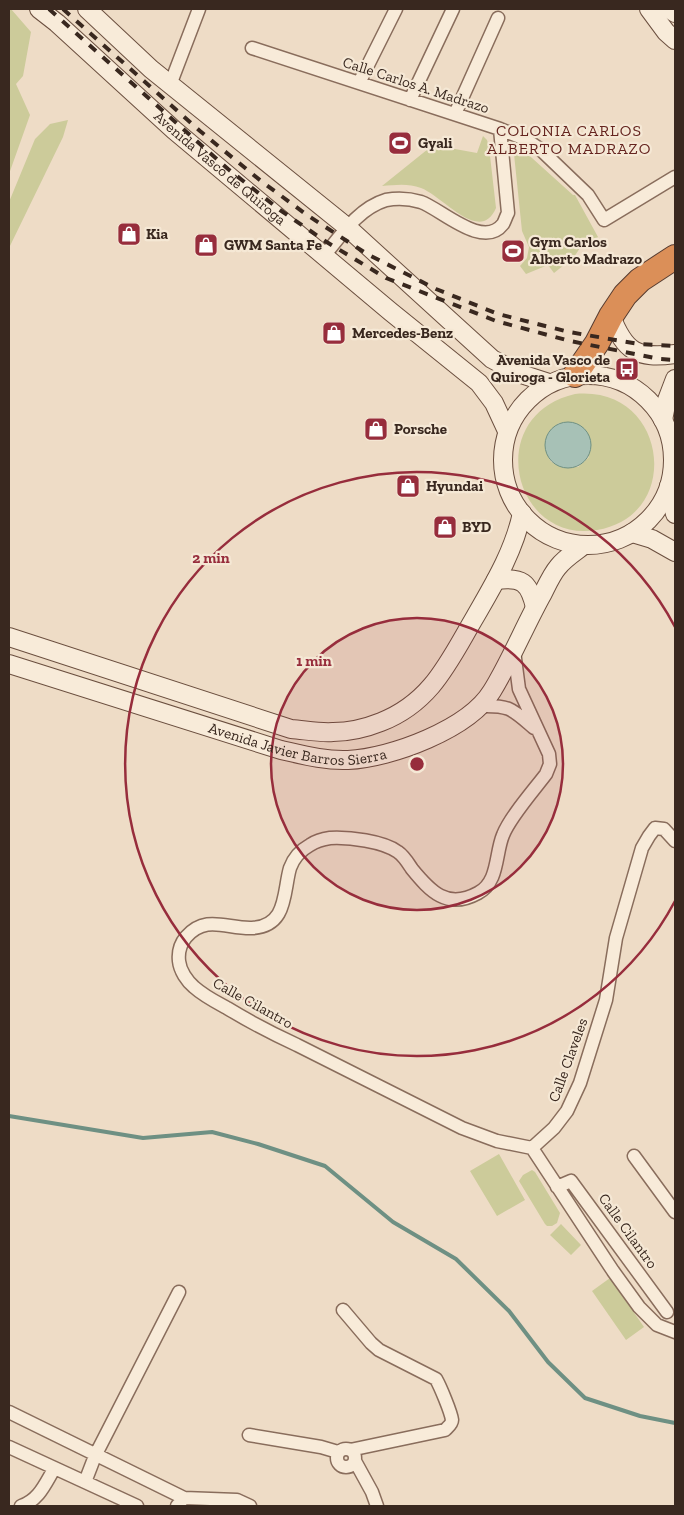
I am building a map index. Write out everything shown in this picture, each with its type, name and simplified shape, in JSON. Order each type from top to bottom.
[{"type":"highway","points":[[575,375],[597,343],[611,316],[625,295],[640,280],[675,257]]},
{"type":"main road","name":"Avenida Vasco de Quiroga","points":[[39,9],[57,23],[174,130],[478,383],[494,403],[507,432]]},
{"type":"main road","name":"Avenida Vasco de Quiroga","points":[[87,9],[170,85],[347,227],[492,359],[518,373],[550,383]]},
{"type":"main road","points":[[649,9],[666,32],[675,40]]},
{"type":"main road","points":[[669,9],[675,12]]},
{"type":"main road","points":[[611,316],[618,334],[636,352],[649,356],[675,354]]},
{"type":"main road","points":[[575,375],[601,376],[626,384],[647,399],[663,420],[672,453],[672,470],[669,486],[654,513],[632,533],[596,545],[566,542],[549,536],[530,522],[510,495],[504,474],[503,453],[507,432],[514,416],[536,392],[550,383],[575,375]]},
{"type":"main road","points":[[663,420],[666,400],[675,379]]},
{"type":"main road","points":[[669,486],[675,514]]},
{"type":"main road","name":"Avenida Javier Barros Sierra","points":[[9,637],[291,729],[333,732],[364,729],[390,718],[417,702],[446,667],[496,580],[515,540],[522,513]]},
{"type":"main road","points":[[632,533],[652,539],[675,552]]},
{"type":"main road","name":"Avenida Javier Barros Sierra","points":[[9,664],[281,750],[315,758],[348,760],[385,754],[417,744],[460,721],[480,706],[491,694],[557,568],[584,545]]},
{"type":"main road","points":[[496,580],[510,578],[520,580],[532,593],[535,607]]},
{"type":"street","points":[[170,85],[199,9]]},
{"type":"street","points":[[360,83],[396,9]]},
{"type":"street","points":[[410,100],[452,9]]},
{"type":"street","points":[[455,114],[498,18]]},
{"type":"street","name":"Calle Carlos A. Madrazo","points":[[252,48],[455,114],[525,139],[540,149],[588,195],[604,220],[675,177]]},
{"type":"street","points":[[324,256],[347,227],[366,210],[386,200],[406,199],[421,202],[470,229],[482,233],[494,231],[502,224],[508,213],[500,129]]},
{"type":"street","name":"Calle Cilantro","points":[[513,650],[519,689],[550,754],[550,764],[546,774],[503,834],[494,874],[487,886],[478,893],[466,898],[453,900],[440,896],[427,886],[400,853],[386,845],[349,839],[331,838],[318,840],[298,854],[291,867],[285,898],[280,911],[274,919],[265,925],[252,928],[212,923],[200,925],[192,930],[184,940],[179,950],[179,962],[184,975],[193,986],[211,999],[251,1022],[462,1128],[497,1141],[532,1148]]},
{"type":"street","name":"Calle Cilantro","points":[[480,706],[498,706],[511,709],[538,731]]},
{"type":"street","name":"Calle Claveles","points":[[532,1148],[554,1128],[567,1111],[580,1083],[606,1000],[616,938],[642,848],[655,828],[664,828],[675,841]]},
{"type":"street","points":[[532,1148],[639,1307],[657,1325],[675,1332]]},
{"type":"street","points":[[634,1156],[675,1212]]},
{"type":"street","name":"Calle Cilantro","points":[[557,1187],[571,1181],[667,1312]]},
{"type":"street","points":[[85,1482],[96,1456],[179,1292]]},
{"type":"street","points":[[657,1325],[675,1302]]},
{"type":"street","points":[[249,1435],[321,1447],[348,1454],[445,1430],[450,1426],[452,1421],[441,1386],[436,1379],[379,1350],[343,1310]]},
{"type":"street","points":[[9,1412],[96,1456],[180,1502],[237,1500],[250,1506]]},
{"type":"street","points":[[9,1447],[136,1506]]},
{"type":"street","points":[[348,1454],[372,1492],[376,1506]]},
{"type":"street","points":[[21,1506],[30,1503],[42,1491],[54,1469]]},
{"type":"shaded area","points":[[9,9],[31,32],[23,76],[16,84],[30,115],[9,174]]},
{"type":"shaded area","points":[[68,120],[63,137],[9,248],[9,202],[35,139],[50,124]]},
{"type":"shaded area","points":[[483,136],[487,140],[489,147],[496,208],[489,218],[481,222],[461,215],[430,193],[416,186],[382,186],[433,145],[477,153]]},
{"type":"shaded area","points":[[522,149],[575,195],[598,237],[580,248],[574,257],[554,273],[548,265],[526,274],[520,266],[527,258],[529,247],[522,231],[514,154]]},
{"type":"shaded area","points":[[575,394],[606,397],[630,409],[646,429],[654,453],[653,478],[643,502],[625,520],[597,530],[568,529],[545,518],[528,499],[520,475],[519,450],[528,426],[546,406]],"holes":[[[559,423],[589,457],[578,467],[554,464],[548,457],[548,433]]]},
{"type":"shaded area","points":[[573,422],[585,428],[590,436],[590,454],[585,462],[577,467],[563,468],[551,462],[546,454],[545,440],[551,428],[559,423]]},
{"type":"shaded area","points":[[499,1154],[525,1200],[497,1216],[470,1171]]},
{"type":"shaded area","points":[[532,1170],[560,1213],[557,1223],[552,1226],[545,1224],[519,1181],[523,1175]]},
{"type":"shaded area","points":[[561,1224],[581,1245],[571,1255],[550,1235]]},
{"type":"shaded area","points":[[610,1278],[644,1327],[626,1340],[592,1291]]},
{"type":"waterway","points":[[9,1116],[143,1138],[212,1132],[258,1144],[325,1166],[393,1222],[456,1259],[509,1311],[548,1362],[585,1398],[640,1416],[675,1423]]},
{"type":"railway","points":[[49,9],[228,169],[280,210],[325,241],[386,278],[496,321],[570,341],[660,359],[675,360]]},
{"type":"railway","points":[[63,9],[200,131],[261,181],[307,215],[367,254],[436,289],[498,314],[569,332],[639,344],[675,346]]},
{"type":"place","name":"Gyali","points":[[400,143]]},
{"type":"place","name":"Kia","points":[[129,234]]},
{"type":"place","name":"GWM Santa Fe","points":[[206,245]]},
{"type":"place","name":"Gym Carlos Alberto Madrazo","points":[[513,251]]},
{"type":"place","name":"Mercedes-Benz","points":[[334,333]]},
{"type":"place","name":"Avenida Vasco de Quiroga - Glorieta","points":[[627,369]]},
{"type":"place","name":"Porsche","points":[[376,429]]},
{"type":"place","name":"Hyundai","points":[[408,486]]},
{"type":"place","name":"BYD","points":[[445,527]]},
{"type":"district","name":"COLONIA CARLOS ALBERTO MADRAZO","points":[[569,139]]}]
